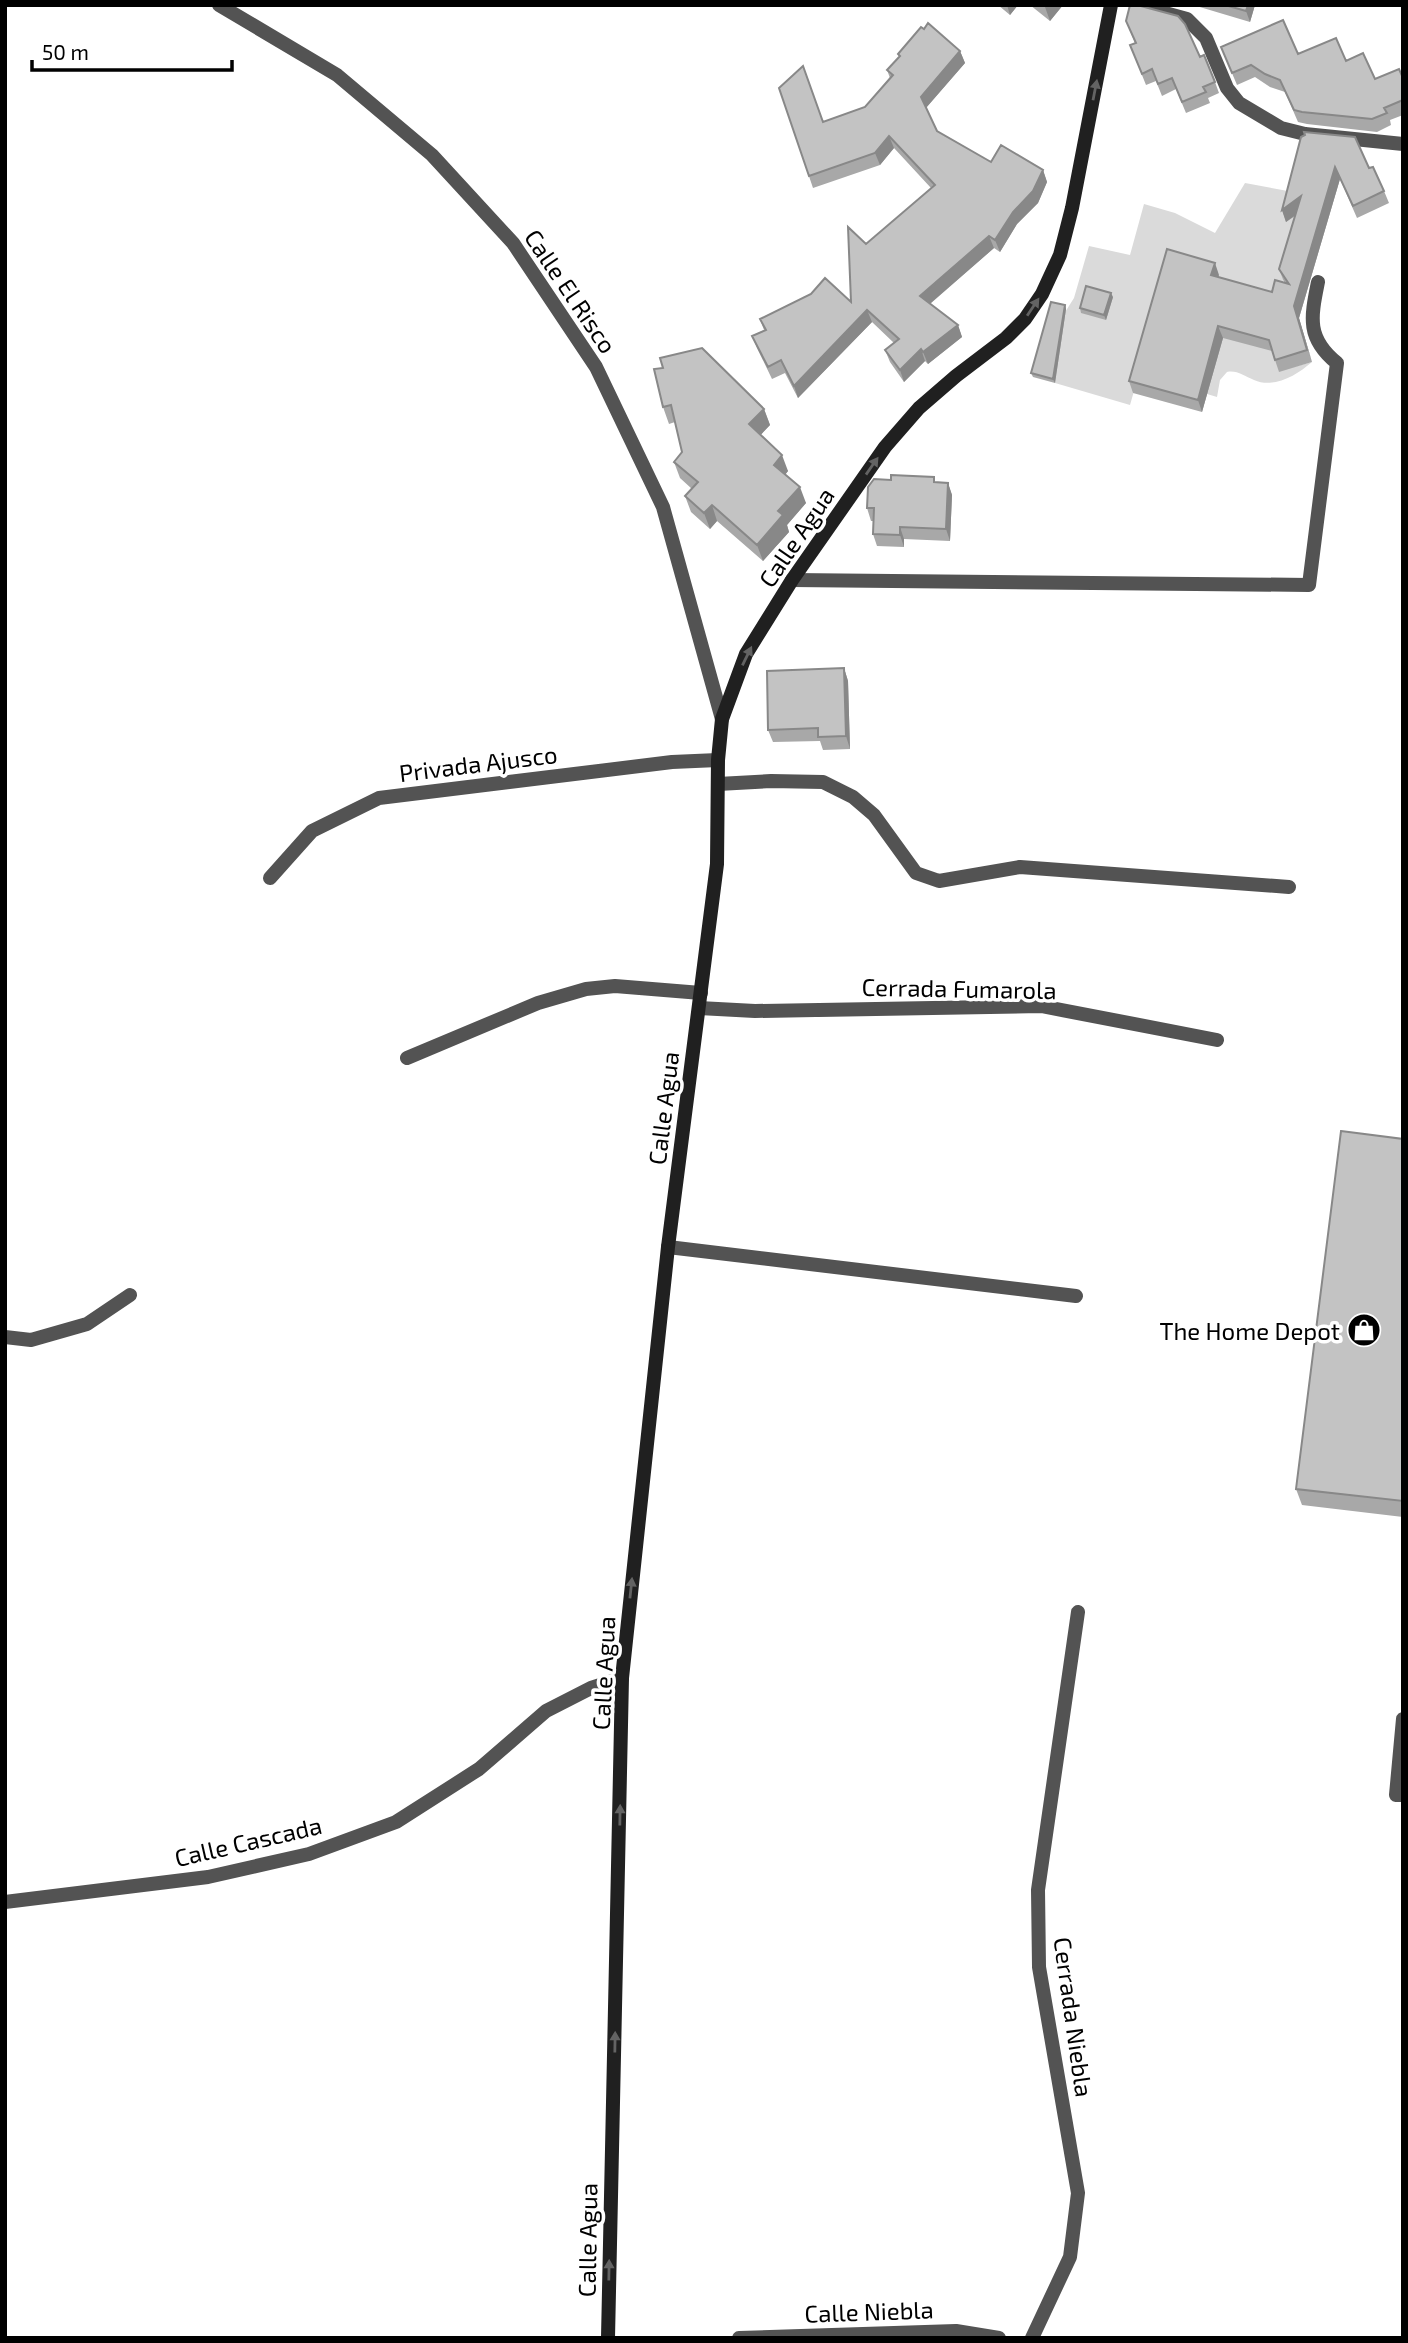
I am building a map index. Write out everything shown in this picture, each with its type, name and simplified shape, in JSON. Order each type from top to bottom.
[{"type":"street","name":"Calle El Risco","points":[[219,5],[337,75],[432,155],[513,243],[596,367],[663,507],[722,719]]},
{"type":"street","name":"Calle Agua","points":[[607,2338],[622,1678],[668,1247],[717,863],[718,760],[722,719],[746,654],[792,580],[885,447],[910,418],[956,376],[1006,338],[1042,294],[1060,255],[1072,208],[1111,5]]},
{"type":"street","points":[[1136,5],[1187,19],[1206,38],[1231,94],[1249,109],[1281,128],[1304,134],[1403,144]]},
{"type":"street","points":[[792,580],[1310,585],[1337,363],[1320,346],[1312,324],[1318,282]]},
{"type":"street","name":"Privada Ajusco","points":[[270,878],[312,831],[379,798],[671,762],[718,760]]},
{"type":"street","points":[[718,784],[823,782],[853,797],[874,815],[916,873],[939,881],[1020,867],[1289,887]]},
{"type":"street","name":"Cerrada Fumarola","points":[[407,1058],[538,1003],[586,989],[615,986],[755,1011],[1041,1006],[1217,1040]]},
{"type":"street","points":[[668,1247],[1076,1296]]},
{"type":"street","points":[[5,1337],[31,1340],[87,1324],[130,1296]]},
{"type":"street","name":"Cerrada Niebla","points":[[1032,2338],[1070,2256],[1078,2193],[1039,1967],[1038,1890],[1078,1612]]},
{"type":"street","name":"Calle Cascada","points":[[5,1902],[208,1877],[309,1854],[396,1822],[480,1769],[546,1711],[591,1688],[622,1678]]},
{"type":"street","points":[[1403,1719],[1396,1795],[1403,1795]]},
{"type":"street","name":"Calle Niebla","points":[[739,2338],[956,2331],[999,2338]]},
{"type":"shaded area","points":[[1245,183],[1304,194],[1300,227],[1276,304],[1216,287],[1219,275],[1171,262],[1130,405],[1055,383],[1060,348],[1055,328],[1074,298],[1089,246],[1130,255],[1144,204],[1175,213],[1215,233]]},
{"type":"shaded area","points":[[1265,324],[1279,371],[1312,362],[1292,376],[1269,383],[1227,372],[1220,380],[1217,397],[1207,394],[1203,332]]},
{"type":"building","points":[[1130,5],[1178,16],[1185,24],[1200,57],[1204,55],[1215,82],[1203,87],[1206,92],[1182,102],[1172,78],[1158,84],[1152,69],[1142,74],[1130,45],[1136,43],[1126,21]]},
{"type":"building","points":[[1225,5],[1248,5],[1246,11]]},
{"type":"building","points":[[1283,20],[1298,54],[1336,38],[1346,61],[1363,53],[1375,79],[1399,69],[1403,78],[1403,100],[1384,108],[1387,113],[1372,119],[1302,112],[1294,110],[1280,80],[1251,65],[1232,73],[1221,47]]},
{"type":"building","points":[[928,23],[960,51],[921,97],[937,131],[991,162],[1001,145],[1043,170],[1033,191],[1013,212],[995,240],[989,236],[920,296],[958,325],[923,352],[921,349],[900,370],[885,350],[899,339],[867,310],[794,386],[781,360],[768,367],[752,336],[766,330],[760,319],[811,294],[825,278],[851,302],[848,227],[866,244],[935,185],[889,136],[875,153],[809,176],[779,88],[803,66],[823,122],[865,107],[893,75],[887,70],[900,56],[898,54],[921,27],[924,29]]},
{"type":"building","points":[[1304,132],[1355,137],[1369,168],[1373,167],[1384,191],[1353,206],[1335,167],[1294,306],[1307,350],[1275,360],[1269,340],[1218,326],[1198,400],[1129,381],[1167,249],[1215,263],[1211,275],[1272,292],[1275,280],[1289,284],[1279,269],[1301,196],[1282,210]]},
{"type":"building","points":[[1086,286],[1111,293],[1104,315],[1080,308]]},
{"type":"building","points":[[1051,302],[1065,305],[1053,379],[1031,373]]},
{"type":"building","points":[[702,348],[764,409],[749,424],[782,455],[774,465],[800,487],[778,511],[783,515],[757,545],[712,505],[704,513],[685,496],[698,482],[674,462],[682,452],[671,405],[663,407],[654,369],[663,368],[660,358]]},
{"type":"building","points":[[891,475],[934,477],[934,482],[948,483],[946,529],[900,527],[900,535],[873,534],[874,508],[867,508],[868,487],[874,479],[891,480]]},
{"type":"building","points":[[844,668],[846,736],[818,737],[818,728],[768,730],[767,671]]},
{"type":"building","name":"The Home Depot","points":[[1341,1131],[1403,1139],[1403,1501],[1296,1489]]},
{"type":"place","name":"The Home Depot","points":[[1364,1330]]}]
